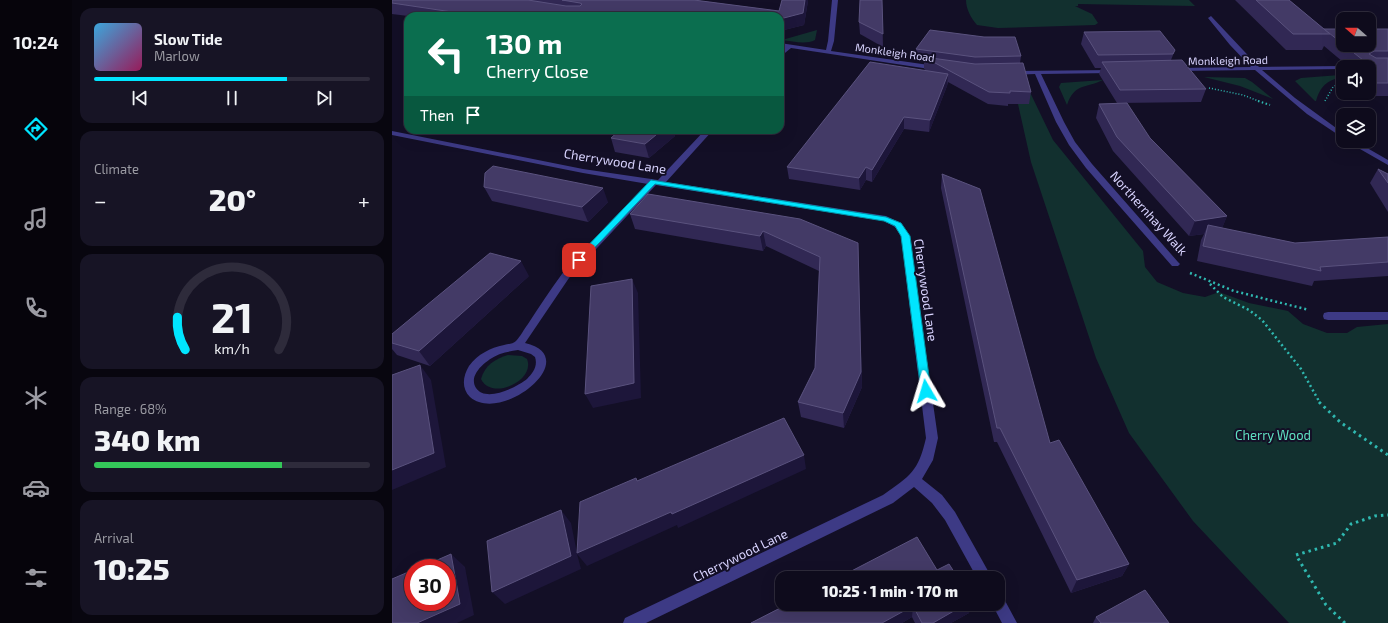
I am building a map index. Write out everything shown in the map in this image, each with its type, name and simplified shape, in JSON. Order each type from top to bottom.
[{"type":"street","points":[[828,52],[831,41],[835,0]]},
{"type":"street","points":[[1211,18],[1217,27],[1258,69],[1294,101],[1336,132]]},
{"type":"street","name":"Monkleigh Road","points":[[784,45],[942,69]]},
{"type":"street","points":[[784,52],[790,46]]},
{"type":"street","name":"Monkleigh Road","points":[[1173,71],[1336,67]]},
{"type":"street","points":[[1005,73],[1116,71]]},
{"type":"street","name":"Northernhay Walk","points":[[1037,73],[1054,110],[1072,143],[1090,166],[1175,264]]},
{"type":"street","name":"Cherrywood Lane","points":[[392,133],[583,171],[886,219],[898,225],[906,236],[932,438],[926,460],[914,480],[888,499],[630,623]]},
{"type":"street","points":[[518,346],[529,347],[537,351],[541,358],[542,366],[537,375],[529,384],[504,396],[491,398],[481,397],[473,393],[469,387],[468,380],[471,372],[477,364],[496,351],[518,346],[566,276],[705,134]]},
{"type":"street","points":[[1362,148],[1388,163]]},
{"type":"street","points":[[1328,316],[1388,316]]},
{"type":"street","points":[[914,480],[937,499],[950,516],[981,571]]},
{"type":"street","points":[[1003,611],[1010,623]]},
{"type":"path","points":[[1327,126],[1325,100],[1333,87],[1336,86]]},
{"type":"path","points":[[1208,87],[1271,105]]},
{"type":"path","name":"Northernhay Walk","points":[[1175,264],[1210,284],[1260,299],[1328,316]]},
{"type":"path","points":[[1210,284],[1223,297],[1248,310],[1262,320],[1300,368],[1320,403],[1340,422],[1388,455]]},
{"type":"path","points":[[1345,623],[1326,605],[1296,555],[1337,543],[1351,524],[1375,516],[1388,515]]},
{"type":"green space","points":[[966,0],[1189,0],[1195,6],[1078,4],[1078,6],[1075,6],[1092,14],[1098,23],[1095,25],[998,28],[977,25],[969,13]]},
{"type":"green space","points":[[817,30],[815,40],[799,42],[784,39]]},
{"type":"green space","points":[[1336,75],[1336,78],[1328,82],[1322,88],[1316,101],[1295,81],[1301,78]]},
{"type":"green space","points":[[1204,77],[1245,78],[1273,99],[1240,86]]},
{"type":"green space","points":[[1103,80],[1077,90],[1073,93],[1067,105],[1059,87],[1061,83]]},
{"type":"green space","name":"Cherry Wood","points":[[1013,82],[1026,84],[1053,140],[1143,251],[1145,267],[1157,282],[1183,293],[1205,297],[1219,292],[1249,303],[1288,311],[1303,324],[1327,333],[1347,333],[1357,327],[1388,324],[1388,623],[1289,623],[1193,521],[1129,433],[1096,358],[1031,162]]},
{"type":"green space","points":[[508,355],[522,356],[527,359],[528,367],[525,374],[519,381],[511,386],[494,388],[486,385],[481,379],[485,370],[491,363]]},
{"type":"building","points":[[392,0],[528,0],[566,6],[580,6],[582,4],[580,3],[562,0],[694,0],[779,11],[782,0],[805,0],[803,13],[784,18],[784,12],[452,12],[392,3]]},
{"type":"building","points":[[860,0],[882,0],[883,34],[859,22]]},
{"type":"building","points":[[1256,0],[1289,0],[1330,34],[1293,34]]},
{"type":"building","points":[[1324,29],[1336,29],[1336,38]]},
{"type":"building","points":[[1376,29],[1388,29],[1388,51],[1376,51]]},
{"type":"building","points":[[930,30],[984,37],[1015,37],[1021,56],[975,57],[916,49]]},
{"type":"building","points":[[1160,31],[1175,50],[1173,54],[1098,55],[1084,32]]},
{"type":"building","points":[[1353,52],[1372,52],[1369,54],[1376,58],[1388,58],[1388,83],[1376,83],[1376,60],[1363,60]]},
{"type":"building","points":[[924,57],[975,64],[1023,63],[1031,92],[989,92]]},
{"type":"building","points":[[1182,60],[1206,89],[1120,90],[1102,62]]},
{"type":"building","points":[[870,62],[948,74],[930,120],[904,117],[872,170],[866,167],[859,178],[787,167]]},
{"type":"building","points":[[1127,103],[1150,138],[1227,216],[1195,221],[1117,137],[1099,104]]},
{"type":"building","points":[[616,134],[657,134],[645,144],[611,138]]},
{"type":"building","points":[[493,166],[603,188],[582,207],[484,187],[485,173]]},
{"type":"building","points":[[1378,169],[1388,174],[1388,183]]},
{"type":"building","points":[[942,174],[980,189],[1050,443],[1059,440],[1129,564],[1077,580],[1000,428],[997,428]]},
{"type":"building","points":[[648,194],[800,219],[858,243],[861,372],[843,413],[798,402],[815,368],[820,257],[763,231],[760,236],[630,214]]},
{"type":"building","points":[[1208,225],[1295,243],[1388,237],[1388,262],[1320,267],[1321,271],[1203,246]]},
{"type":"building","points":[[490,253],[521,261],[419,351],[392,343],[392,334]]},
{"type":"building","points":[[632,279],[634,383],[585,394],[591,286]]},
{"type":"building","points":[[420,365],[434,453],[392,470],[392,375]]},
{"type":"building","points":[[784,418],[804,455],[672,514],[671,512],[577,553],[580,502],[636,478],[637,481]]},
{"type":"building","points":[[561,510],[571,556],[492,592],[487,541]]},
{"type":"building","points":[[917,537],[937,570],[949,564],[954,571],[851,571]]},
{"type":"building","points":[[451,554],[452,559],[440,559]]},
{"type":"building","points":[[404,574],[404,611],[444,611],[417,623],[392,623],[392,579]]},
{"type":"building","points":[[456,582],[460,604],[456,606]]},
{"type":"building","points":[[1145,590],[1169,623],[1101,623],[1096,617]]},
{"type":"building","points":[[775,611],[904,611],[882,623],[751,623]]},
{"type":"building","points":[[916,611],[954,611],[933,623],[922,623]]},
{"type":"route","points":[[579,260],[654,182],[886,219],[898,225],[906,236],[926,391]]}]
